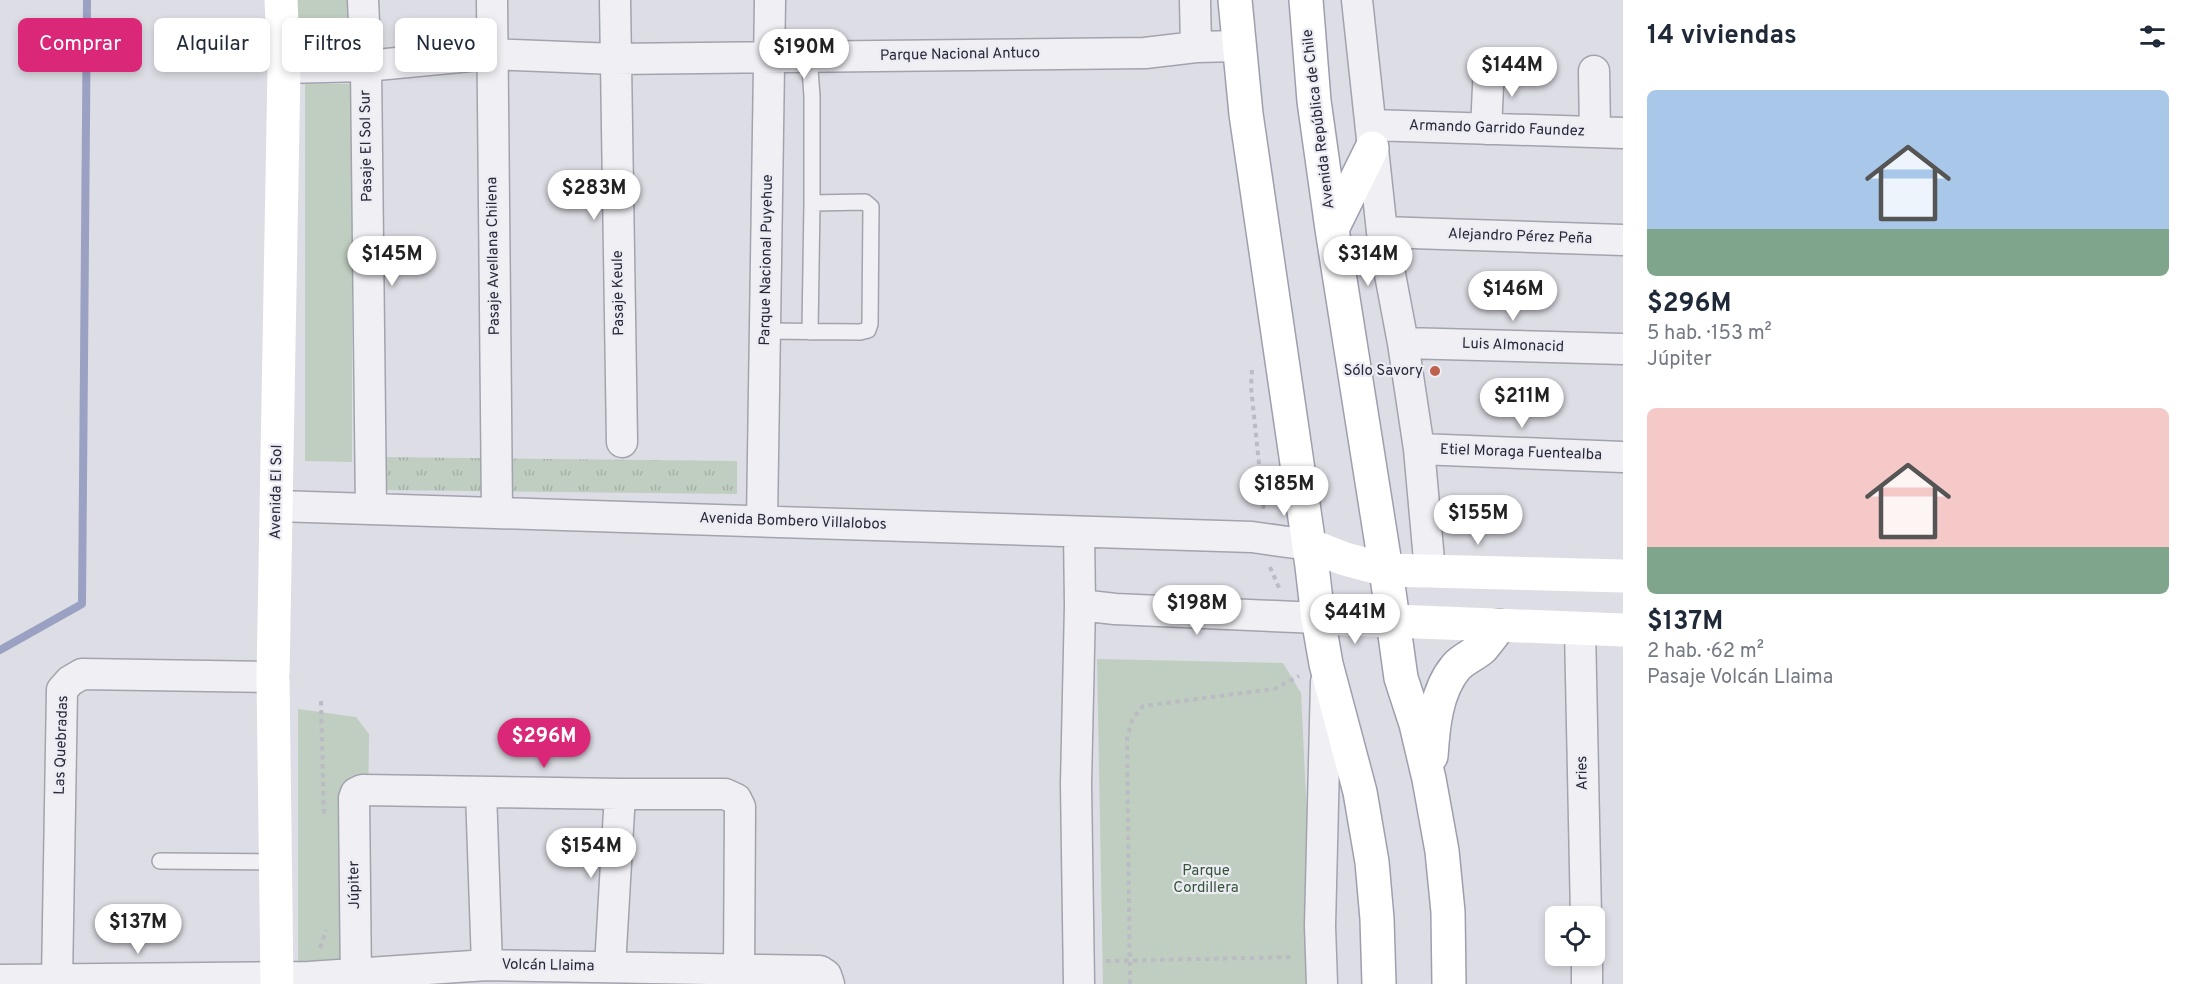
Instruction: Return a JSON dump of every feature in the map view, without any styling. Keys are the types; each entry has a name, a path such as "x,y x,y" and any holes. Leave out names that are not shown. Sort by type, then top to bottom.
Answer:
{"main road":[{"name":"Avenida El Sol","path":"280,0 282,34"},
{"path":"1235,0 1246,114 1318,618 1326,664 1360,792 1372,862 1377,919 1378,984"},
{"name":"Avenida República de Chile","path":"1306,0 1314,101 1401,678 1430,779 1442,851 1448,912 1449,984"},
{"name":"Avenida El Sol","path":"277,981 273,676 284,72"},
{"path":"1332,229 1371,136"},
{"path":"1309,545 1345,559 1386,570 1623,576"},
{"path":"1318,618 1623,630"},
{"path":"1430,779 1433,728 1445,684 1455,668 1481,648 1499,626"}],"street":[{"name":"Pasaje El Sol Sur","path":"363,0 364,18"},
{"name":"Pasaje Avellana Chilena","path":"492,0 492,18"},
{"name":"Pasaje Keule","path":"615,0 622,442"},
{"name":"Parque Nacional Puyehue","path":"762,521 770,0"},
{"path":"1195,0 1196,47"},
{"path":"1357,0 1382,232 1403,343 1419,449 1430,571"},
{"name":"Parque Nacional Antuco","path":"497,54 615,60 1145,53 1196,47 1240,46"},
{"path":"1486,129 1489,66"},
{"path":"1594,71 1609,132"},
{"name":"Pasaje El Sol Sur","path":"366,72 371,509"},
{"name":"Pasaje Avellana Chilena","path":"491,72 497,511"},
{"name":"Armando Garrido Faundez","path":"1371,136 1486,129 1609,132"},
{"name":"Alejandro Pérez Peña","path":"1382,232 1623,240"},
{"name":"Luis Almonacid","path":"1403,343 1623,349"},
{"name":"Etiel Moraga Fuentealba","path":"1419,449 1623,457"},
{"name":"Avenida Bombero Villalobos","path":"277,506 497,511 1252,537 1309,545"},
{"path":"1079,532 1080,605 1076,784 1079,973"},
{"path":"1080,605 1115,609 1318,618"},
{"name":"Aries","path":"1581,628 1586,906"},
{"path":"1321,970 1326,664"},
{"name":"Las Quebradas","path":"57,980 62,690 70,681 82,674 273,676"},
{"name":"Júpiter","path":"356,978 354,798 356,793 362,790 481,792"},
{"path":"487,965 481,792 725,794 736,799 740,807 739,970"},
{"path":"610,967 620,794"},
{"name":"Volcán Llaima","path":"0,980 277,981 309,977 356,978 487,965 739,970 825,977"},
{"path":"1587,966 1587,984"}],"lane":[{"path":"809,56 812,96 810,332"},
{"path":"765,332 860,332 868,330 870,324 871,207 865,202 812,203"},
{"path":"160,861 276,862"}],"path":[{"path":"321,701 324,827"},
{"path":"309,977 311,965 326,930 326,918"},
{"path":"1079,973 1321,970"}],"green space":[{"path":"293,0 348,0 350,18 295,18"},
{"path":"305,84 352,84 352,462 305,461"},
{"path":"384,457 737,461 737,494 383,490"},
{"name":"Parque Cordillera","path":"1097,659 1283,663 1301,693 1315,984 1103,984"},
{"path":"298,709 356,717 369,734 366,984 298,984"}],"waterway":[{"path":"0,650 82,604 87,0"}],"place":[{"name":"Sólo Savory","path":"1435,371"}]}
